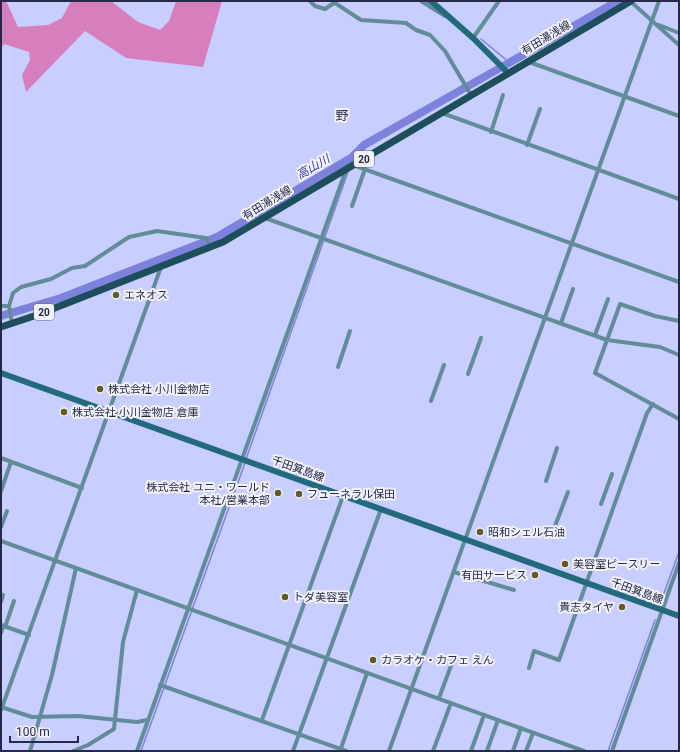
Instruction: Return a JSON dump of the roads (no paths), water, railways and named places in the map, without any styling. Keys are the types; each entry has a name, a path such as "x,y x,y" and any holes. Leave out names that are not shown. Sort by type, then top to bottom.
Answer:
{"main road":[{"path":"430,1 457,23 507,72"},
{"name":"有田湯浅線","path":"1,327 229,239 507,72 528,62 630,1"},
{"name":"千田箕島線","path":"1,373 679,616"}],"street":[{"path":"310,1 315,6 325,9 333,2 361,20 406,23 416,30 430,35 445,51 471,95"},
{"path":"421,1 457,23"},
{"path":"473,38 499,1"},
{"path":"630,1 679,45"},
{"path":"389,751 598,170 654,23 659,1"},
{"path":"654,23 679,33"},
{"path":"528,62 679,116"},
{"path":"490,132 503,95"},
{"path":"527,145 540,109"},
{"path":"441,113 490,132 679,199"},
{"path":"353,165 679,282"},
{"path":"137,751 188,609 245,460 346,169"},
{"path":"352,206 365,169"},
{"path":"264,218 322,237 607,340 660,347 679,355"},
{"path":"12,324 9,308 13,293 21,287 51,278 72,268 84,266 129,237 154,231 163,232 206,238 211,247"},
{"path":"148,719 141,722 78,716 24,716 1,708 29,635 161,266"},
{"path":"561,324 573,289"},
{"path":"595,335 608,299"},
{"path":"679,321 655,316 620,304 595,373 679,419"},
{"path":"1,306 9,308"},
{"path":"338,366 350,331"},
{"path":"468,374 481,338"},
{"path":"431,401 444,365"},
{"path":"528,668 534,651 559,660 647,413 653,404"},
{"path":"546,481 556,448"},
{"path":"1,458 82,488"},
{"path":"1,491 11,462"},
{"path":"601,504 612,474"},
{"path":"555,526 568,492"},
{"path":"262,720 343,496"},
{"path":"293,751 381,509"},
{"path":"1,527 7,511"},
{"path":"1,542 584,751"},
{"path":"612,751 679,563"},
{"path":"30,751 52,674 76,568"},
{"path":"454,572 514,590"},
{"path":"73,751 88,745 114,729 123,642 137,590"},
{"path":"1,602 3,596"},
{"path":"1,633 14,601"},
{"path":"3,626 29,635"},
{"path":"439,698 452,663"},
{"path":"340,750 368,673"},
{"path":"160,685 346,751"},
{"path":"433,751 451,703"},
{"path":"471,751 484,715"},
{"path":"487,751 498,720"},
{"path":"513,751 521,728"},
{"path":"526,751 533,733"}],"waterway":[{"path":"426,1 431,5"},
{"name":"高山川","path":"1,316 61,298 217,237 351,158 364,145 618,1"},
{"path":"481,39 510,63"},
{"path":"246,459 348,172"},
{"path":"141,751 245,463"},
{"path":"660,604 679,552"},
{"path":"608,751 655,620"}],"place":[{"name":"エネオス","path":"116,295"},
{"name":"株式会社 小川金物店","path":"100,389"},
{"name":"株式会社 小川金物店 倉庫","path":"64,412"},
{"name":"株式会社 ユニ・ワールド 本社/営業本部","path":"278,493"},
{"name":"フューネラル保田","path":"299,494"},
{"name":"昭和シェル石油","path":"480,532"},
{"name":"美容室ピースリー","path":"565,564"},
{"name":"有田サービス","path":"535,575"},
{"name":"トダ美容室","path":"285,597"},
{"name":"貴志タイヤ","path":"622,607"},
{"name":"カラオケ・カフェ えん","path":"373,660"}],"district":[{"name":"野","path":"342,115"}]}
